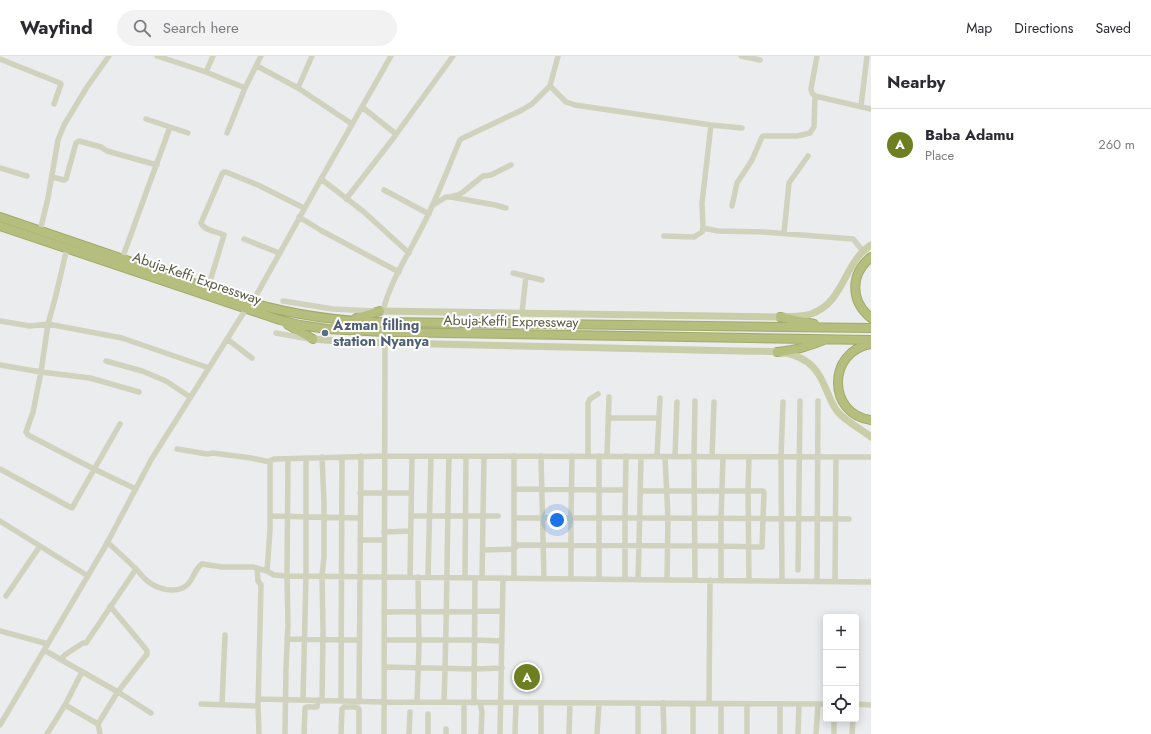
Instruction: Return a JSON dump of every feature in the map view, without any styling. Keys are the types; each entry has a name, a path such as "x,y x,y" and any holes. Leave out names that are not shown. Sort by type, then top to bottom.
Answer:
{"highway":[{"name":"Abuja-Keffi Expressway","path":"0,217 252,303 308,316 380,322 871,328"},
{"name":"Abuja-Keffi Expressway","path":"0,226 280,320 317,328 349,331 871,340"},
{"path":"871,257 859,271 855,285 857,300 864,312 871,318"},
{"path":"345,320 358,318 381,311"},
{"path":"780,317 824,328"},
{"path":"280,320 313,339"},
{"path":"777,352 802,348 827,339"},
{"path":"871,344 859,347 844,360 839,370 838,383 840,397 849,409 860,418 871,420"}],"main road":[{"name":"Abuja-Keffi Expressway","path":"381,311 780,317 801,316 811,314 827,304 834,297 857,257 871,245"},
{"name":"Abuja-Keffi Expressway","path":"313,339 348,342 777,352 797,356 804,359 811,365 819,375 836,409 845,419 871,438"}],"street":[{"path":"40,230 52,177 58,140 64,125 108,56 115,56"},
{"path":"157,56 166,57 245,88"},
{"path":"206,72 213,56"},
{"path":"227,133 245,88 261,56"},
{"path":"298,88 312,56"},
{"path":"252,303 320,179 391,56"},
{"path":"346,199 453,56"},
{"path":"283,301 332,309 381,311 429,214 460,140 532,104 550,86 558,56"},
{"path":"741,56 760,60"},
{"path":"732,206 737,183 752,160 762,137 796,136 810,133 814,127 815,96 811,89 817,56"},
{"path":"861,106 867,56"},
{"path":"0,59 60,83 61,84 54,104"},
{"path":"256,66 298,88 352,124"},
{"path":"550,86 566,102 575,105 711,125 742,128"},
{"path":"815,96 871,109"},
{"path":"362,107 396,134"},
{"path":"146,119 188,133"},
{"path":"664,236 694,237 702,232 702,203 711,125"},
{"path":"122,259 170,127"},
{"path":"52,177 64,180 66,179 76,143 79,141 101,147 107,151 157,165"},
{"path":"784,233 789,183 808,156"},
{"path":"433,205 446,197 458,195 483,176 492,175 511,165"},
{"path":"0,168 27,176"},
{"path":"208,288 224,235 204,228 201,223 224,172 252,183 304,208"},
{"path":"320,179 376,222 409,253"},
{"path":"384,190 429,214"},
{"path":"451,197 506,208"},
{"path":"299,217 399,272"},
{"path":"703,228 718,231 784,233 853,239 863,251"},
{"path":"244,239 279,253"},
{"path":"67,248 48,324 33,412 26,432 28,435 136,489"},
{"path":"513,273 542,280"},
{"path":"522,313 526,276"},
{"path":"0,723 88,576 151,460 246,309"},
{"path":"0,321 30,326 48,324 122,338 209,368"},
{"path":"276,333 313,339"},
{"path":"227,339 252,358"},
{"path":"384,734 385,343"},
{"path":"106,361 142,371 166,381 190,397"},
{"path":"0,365 90,378 139,392"},
{"path":"588,456 588,403 590,399 598,394"},
{"path":"607,456 609,398"},
{"path":"657,456 660,398"},
{"path":"695,401 695,580"},
{"path":"798,570 800,519 800,401"},
{"path":"675,456 677,402"},
{"path":"712,456 714,402"},
{"path":"782,581 781,457 783,402"},
{"path":"817,581 818,402"},
{"path":"608,418 659,418"},
{"path":"0,469 72,508 120,424"},
{"path":"177,449 207,454 214,453 251,458 270,462 271,460 361,456 871,457"},
{"path":"359,702 361,456"},
{"path":"410,577 412,456"},
{"path":"428,578 430,456"},
{"path":"444,702 449,456"},
{"path":"465,578 466,456"},
{"path":"482,578 484,456"},
{"path":"514,456 514,578"},
{"path":"542,456 544,579"},
{"path":"571,579 572,456"},
{"path":"599,456 599,579"},
{"path":"625,579 624,518 626,456"},
{"path":"638,580 641,456"},
{"path":"304,734 305,708 317,707 320,701 323,639 322,576 324,557 322,457"},
{"path":"341,701 342,457"},
{"path":"665,457 668,518 667,580"},
{"path":"721,580 723,457"},
{"path":"749,457 749,580"},
{"path":"835,581 836,457"},
{"path":"303,700 306,576 306,458"},
{"path":"285,734 288,459"},
{"path":"267,571 270,516 270,462"},
{"path":"514,489 625,490"},
{"path":"483,550 514,549 518,546 543,545 762,547 764,492 761,490 640,491"},
{"path":"360,493 411,493"},
{"path":"270,516 360,518"},
{"path":"411,516 498,516"},
{"path":"514,518 848,519"},
{"path":"0,521 88,576"},
{"path":"384,532 411,531"},
{"path":"360,540 384,540"},
{"path":"107,542 152,585 178,590 188,584 198,567 202,564 222,567 253,566 274,575 286,576 871,582"},
{"path":"6,596 40,546"},
{"path":"257,568 258,581 261,585 258,699 259,734"},
{"path":"61,659 83,643 86,643 136,569"},
{"path":"417,702 419,640 418,577"},
{"path":"475,578 474,669 477,702 482,712 482,734"},
{"path":"500,734 503,578"},
{"path":"709,704 710,580"},
{"path":"100,734 98,724 118,692 147,654 147,650 110,606"},
{"path":"384,612 502,611"},
{"path":"0,631 48,644"},
{"path":"222,704 225,635"},
{"path":"287,639 359,640"},
{"path":"384,640 502,641"},
{"path":"44,650 151,712"},
{"path":"384,667 474,669 502,668"},
{"path":"48,734 82,672"},
{"path":"258,699 359,702 823,704"},
{"path":"464,702 464,734"},
{"path":"515,734 516,703"},
{"path":"540,734 541,703"},
{"path":"569,734 570,703"},
{"path":"597,734 599,703"},
{"path":"638,703 638,734"},
{"path":"664,703 664,734"},
{"path":"200,704 258,706"},
{"path":"693,704 693,734"},
{"path":"721,704 721,734"},
{"path":"747,734 748,704"},
{"path":"780,704 780,734"},
{"path":"798,734 799,704"},
{"path":"816,734 818,704"},
{"path":"859,704 871,704"},
{"path":"65,705 98,724"},
{"path":"341,734 342,709 344,707 356,707 359,709 359,734"},
{"path":"409,734 410,712"},
{"path":"428,714 428,734"},
{"path":"834,722 834,734"},
{"path":"852,734 853,722"}],"place":[{"name":"Azman filling station Nyanya","path":"325,333"},
{"name":"Baba Adamu","path":"527,677"}]}
